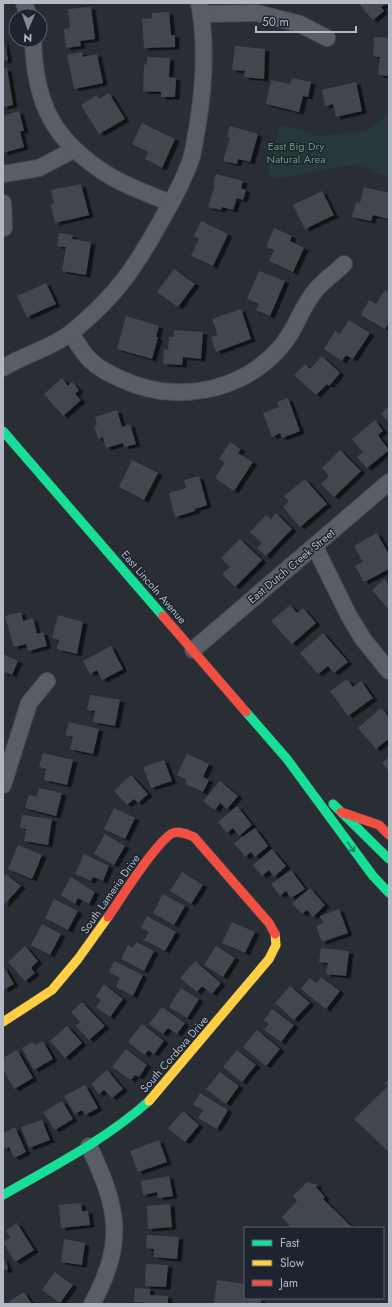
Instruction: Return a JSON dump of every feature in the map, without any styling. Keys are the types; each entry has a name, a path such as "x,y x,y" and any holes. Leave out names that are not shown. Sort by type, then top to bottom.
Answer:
{"main road":[{"name":"East Lincoln Avenue","path":"3,431 287,759 373,876 389,893"},
{"name":"East Lincoln Avenue","path":"287,759 389,859"},
{"path":"341,812 379,825 389,835"},
{"name":"South Lameria Drive","path":"3,1022 52,990 78,959 166,836 181,832 194,837 235,883"},
{"name":"South Cordova Drive","path":"3,1195 89,1146 126,1122 154,1097 270,959 276,948 277,937 269,924 235,883"}],"street":[{"path":"3,368 19,358 52,344 71,333 106,302 140,260 171,204 192,156 201,105 204,71 200,9 257,13 300,24 327,38"},
{"path":"34,48 37,85 45,108 56,131 73,150 110,177 171,204"},
{"path":"3,174 39,168 73,150"},
{"path":"3,203 4,228"},
{"path":"71,333 81,350 91,360 105,371 138,387 176,393 197,392 217,388 233,383 278,351 290,335 301,312 315,291 344,264"},
{"name":"East Dutch Creek Street","path":"193,650 389,482"},
{"path":"315,547 362,639 389,671"},
{"path":"3,785 29,703 47,681"},
{"path":"89,1146 105,1179 115,1218 114,1240 110,1265 92,1304"}],"green space":[{"name":"East Big Dry Natural Area","path":"389,113 389,178 356,164 275,179 268,172 280,124 317,136 367,131"}],"building":[{"path":"362,3 387,3 381,7 384,11 373,20 360,5"},
{"path":"91,7 95,39 80,41 81,46 66,48 64,29 70,28 68,9"},
{"path":"169,12 171,35 175,35 175,47 144,48 142,19 152,18 152,13"},
{"path":"3,37 8,60 3,61"},
{"path":"374,37 388,38 389,76 378,75 380,57 373,56"},
{"path":"235,46 265,49 264,79 244,77 245,71 232,70"},
{"path":"82,52 83,57 97,54 103,83 74,89 67,55"},
{"path":"147,57 170,58 169,77 176,78 175,97 161,97 161,92 143,91 144,64 147,65"},
{"path":"7,68 13,105 3,107 3,69"},
{"path":"292,78 311,82 308,97 303,96 299,112 266,104 271,80 290,84"},
{"path":"356,82 362,111 336,117 333,104 325,106 322,90"},
{"path":"109,93 125,119 99,134 81,105 97,95 99,99"},
{"path":"19,111 24,130 20,132 24,147 3,153 3,116"},
{"path":"142,123 175,139 162,168 145,159 148,152 132,144"},
{"path":"230,126 258,134 250,162 238,159 237,164 223,161 230,138 227,137"},
{"path":"216,174 243,181 241,188 246,190 243,200 237,198 233,210 222,207 221,210 208,207 215,185 213,185"},
{"path":"81,184 89,215 55,223 51,205 54,204 51,190"},
{"path":"364,187 389,193 389,219 373,215 371,221 352,217 356,202 360,203"},
{"path":"322,191 334,215 305,229 293,205"},
{"path":"201,221 228,234 213,266 191,256 199,239 194,236"},
{"path":"274,228 292,236 290,241 304,248 293,272 269,261 274,250 266,247"},
{"path":"59,233 73,235 72,239 91,242 86,275 62,271 66,247 57,246"},
{"path":"174,269 195,284 178,307 157,292"},
{"path":"259,271 285,281 270,316 256,310 259,304 247,299"},
{"path":"46,283 56,304 27,317 17,296"},
{"path":"385,290 389,292 389,323 385,329 361,315 369,300 376,304"},
{"path":"241,309 251,339 216,352 211,337 218,335 212,319"},
{"path":"126,316 159,326 156,337 158,337 152,359 117,349"},
{"path":"349,320 370,333 353,359 346,355 342,361 324,349 335,331 340,334"},
{"path":"174,330 203,332 201,359 183,357 182,365 163,364 164,349 168,350 169,337 174,337"},
{"path":"322,356 340,373 329,386 327,384 316,395 294,375 305,364 310,369"},
{"path":"62,378 68,386 72,382 79,390 75,394 81,400 63,416 44,394"},
{"path":"288,398 300,431 282,438 280,433 272,437 263,413 279,407 277,402"},
{"path":"389,406 389,422 381,414"},
{"path":"117,410 122,427 130,424 136,444 124,447 123,443 106,448 103,437 98,439 94,426 97,425 95,417"},
{"path":"375,420 383,431 378,435 389,450 367,468 357,457 363,452 352,439"},
{"path":"230,442 241,449 238,453 253,462 234,491 215,478 225,462 219,459"},
{"path":"340,450 361,471 334,497 321,484 329,476 322,468"},
{"path":"132,460 158,473 144,500 119,487"},
{"path":"199,476 207,505 195,509 195,511 175,517 169,493 186,488 184,480"},
{"path":"305,479 327,504 300,527 283,507 289,501 284,496"},
{"path":"276,513 292,529 266,556 257,548 262,543 250,532 266,515 271,519"},
{"path":"377,533 389,555 389,569 364,582 355,566 363,562 354,546"},
{"path":"240,539 262,560 235,587 222,574 230,567 221,558"},
{"path":"384,579 389,585 389,610 372,590"},
{"path":"290,605 297,613 303,608 316,623 292,644 271,621"},
{"path":"21,612 23,621 33,618 37,634 43,632 47,646 28,651 26,644 14,647 5,616"},
{"path":"58,615 83,622 77,654 57,649 59,640 52,638"},
{"path":"323,633 348,662 334,673 328,666 318,674 300,653"},
{"path":"111,646 123,669 102,680 97,670 90,674 83,661"},
{"path":"3,654 18,661 12,675 5,672 3,677"},
{"path":"347,679 353,687 361,681 373,698 348,716 330,691"},
{"path":"90,695 120,700 115,726 93,722 95,711 87,710"},
{"path":"381,708 389,717 389,742 387,740 376,749 358,728"},
{"path":"69,722 99,729 93,754 70,749 73,737 65,735"},
{"path":"43,753 73,760 67,785 44,780 46,769 39,767"},
{"path":"187,754 209,764 203,777 209,780 203,792 185,784 187,780 177,775"},
{"path":"389,757 389,771 382,763"},
{"path":"164,760 172,781 151,788 143,767"},
{"path":"131,775 148,794 138,803 134,799 127,805 114,791"},
{"path":"220,781 238,796 227,809 220,803 215,810 203,801"},
{"path":"39,788 62,793 56,816 25,808 29,795 37,797"},
{"path":"237,806 252,825 239,836 233,828 227,833 218,822"},
{"path":"114,808 135,818 125,839 104,829"},
{"path":"22,815 52,819 48,845 24,841 26,829 20,828"},
{"path":"255,828 268,846 255,857 251,852 245,857 234,843"},
{"path":"105,834 125,846 114,865 94,854"},
{"path":"18,845 42,855 32,879 8,869"},
{"path":"272,849 286,866 274,877 269,870 262,876 253,865"},
{"path":"84,854 109,866 103,881 93,877 91,881 75,874"},
{"path":"291,870 305,889 291,898 286,891 280,896 271,884"},
{"path":"182,872 203,885 191,904 170,891"},
{"path":"6,874 21,886 4,905 3,877"},
{"path":"71,877 95,892 89,904 78,898 75,904 61,895"},
{"path":"310,888 325,905 313,917 307,910 302,914 292,903"},
{"path":"163,894 185,906 174,925 153,913"},
{"path":"54,899 78,911 68,930 45,918"},
{"path":"339,909 348,933 322,942 316,926 323,923 320,916"},
{"path":"147,916 176,932 165,951 144,940 149,932 141,928"},
{"path":"232,922 255,932 245,953 222,943"},
{"path":"42,924 61,934 50,955 31,945"},
{"path":"136,942 154,951 144,971 121,959 128,945 133,948"},
{"path":"25,946 38,961 31,968 35,973 25,981 8,962"},
{"path":"216,946 235,958 223,977 204,965"},
{"path":"321,948 349,951 346,976 326,974 328,963 319,962"},
{"path":"114,961 143,975 133,996 116,987 120,978 109,972"},
{"path":"195,961 221,983 212,994 202,986 197,992 180,978"},
{"path":"3,965 14,984 3,990"},
{"path":"321,977 340,991 326,1009 301,989 309,978 317,983"},
{"path":"104,984 123,999 110,1017 96,1007 101,1000 96,996"},
{"path":"290,986 310,1003 294,1020 275,1003"},
{"path":"181,988 199,999 187,1018 169,1007"},
{"path":"82,1002 105,1026 89,1040 76,1026 80,1022 71,1012"},
{"path":"162,1007 185,1023 177,1034 168,1028 163,1034 149,1024"},
{"path":"272,1009 294,1025 281,1042 264,1030 269,1024 264,1020"},
{"path":"142,1024 164,1041 154,1054 148,1050 145,1055 128,1042"},
{"path":"67,1026 82,1043 65,1058 50,1041"},
{"path":"257,1030 280,1049 266,1066 243,1047"},
{"path":"43,1041 53,1059 34,1070 22,1048 33,1042 35,1045"},
{"path":"126,1049 147,1065 139,1077 135,1075 131,1080 112,1067"},
{"path":"17,1050 33,1078 14,1089 3,1069 3,1058"},
{"path":"237,1050 256,1065 242,1082 223,1067"},
{"path":"107,1070 123,1089 112,1098 104,1090 99,1094 91,1084"},
{"path":"220,1072 239,1086 226,1104 206,1089"},
{"path":"389,1079 389,1152 354,1119 388,1086 385,1083"},
{"path":"85,1085 98,1108 85,1115 82,1110 75,1114 64,1096"},
{"path":"200,1093 228,1110 217,1129 198,1118 203,1110 193,1105"},
{"path":"62,1101 73,1119 55,1130 43,1112"},
{"path":"183,1111 199,1125 185,1142 168,1128"},
{"path":"42,1120 50,1140 29,1148 21,1127"},
{"path":"15,1127 26,1152 14,1158 9,1147 3,1149 3,1133"},
{"path":"159,1140 167,1162 138,1172 130,1151"},
{"path":"169,1176 173,1196 158,1198 157,1192 143,1195 141,1181"},
{"path":"307,1182 318,1185 316,1187 325,1197 323,1199 352,1227 291,1227 282,1217 297,1201 293,1196"},
{"path":"81,1203 82,1211 88,1211 90,1225 61,1228 59,1205"},
{"path":"170,1204 172,1227 148,1229 147,1206"},
{"path":"17,1223 34,1250 15,1262 3,1242 10,1238 6,1230"},
{"path":"147,1235 179,1237 177,1259 154,1257 154,1249 146,1248"},
{"path":"64,1239 85,1243 82,1265 61,1262"},
{"path":"3,1256 8,1269 3,1271"},
{"path":"146,1264 168,1265 166,1287 145,1286"},
{"path":"55,1272 73,1285 60,1303 42,1290"},
{"path":"217,1280 244,1284 244,1299 261,1299 261,1304 214,1304"},
{"path":"135,1288 150,1289 150,1295 168,1296 168,1304 134,1302"},
{"path":"24,1292 32,1304 11,1304 9,1301"}],"traffic: fast":[{"path":"3,431 163,616"},
{"path":"246,712 287,759 373,876 389,893"},
{"path":"333,804 389,859"},
{"path":"3,1195 97,1140 115,1128 149,1101"}],"traffic: slow":[{"path":"3,1022 52,990 78,959 108,917"},
{"path":"149,1101 269,959 276,945 275,934"}],"traffic: jam":[{"path":"163,616 246,712"},
{"path":"341,812 379,825 389,835"},
{"path":"108,917 149,858 166,838 176,832 194,837 269,923 275,934"}]}
